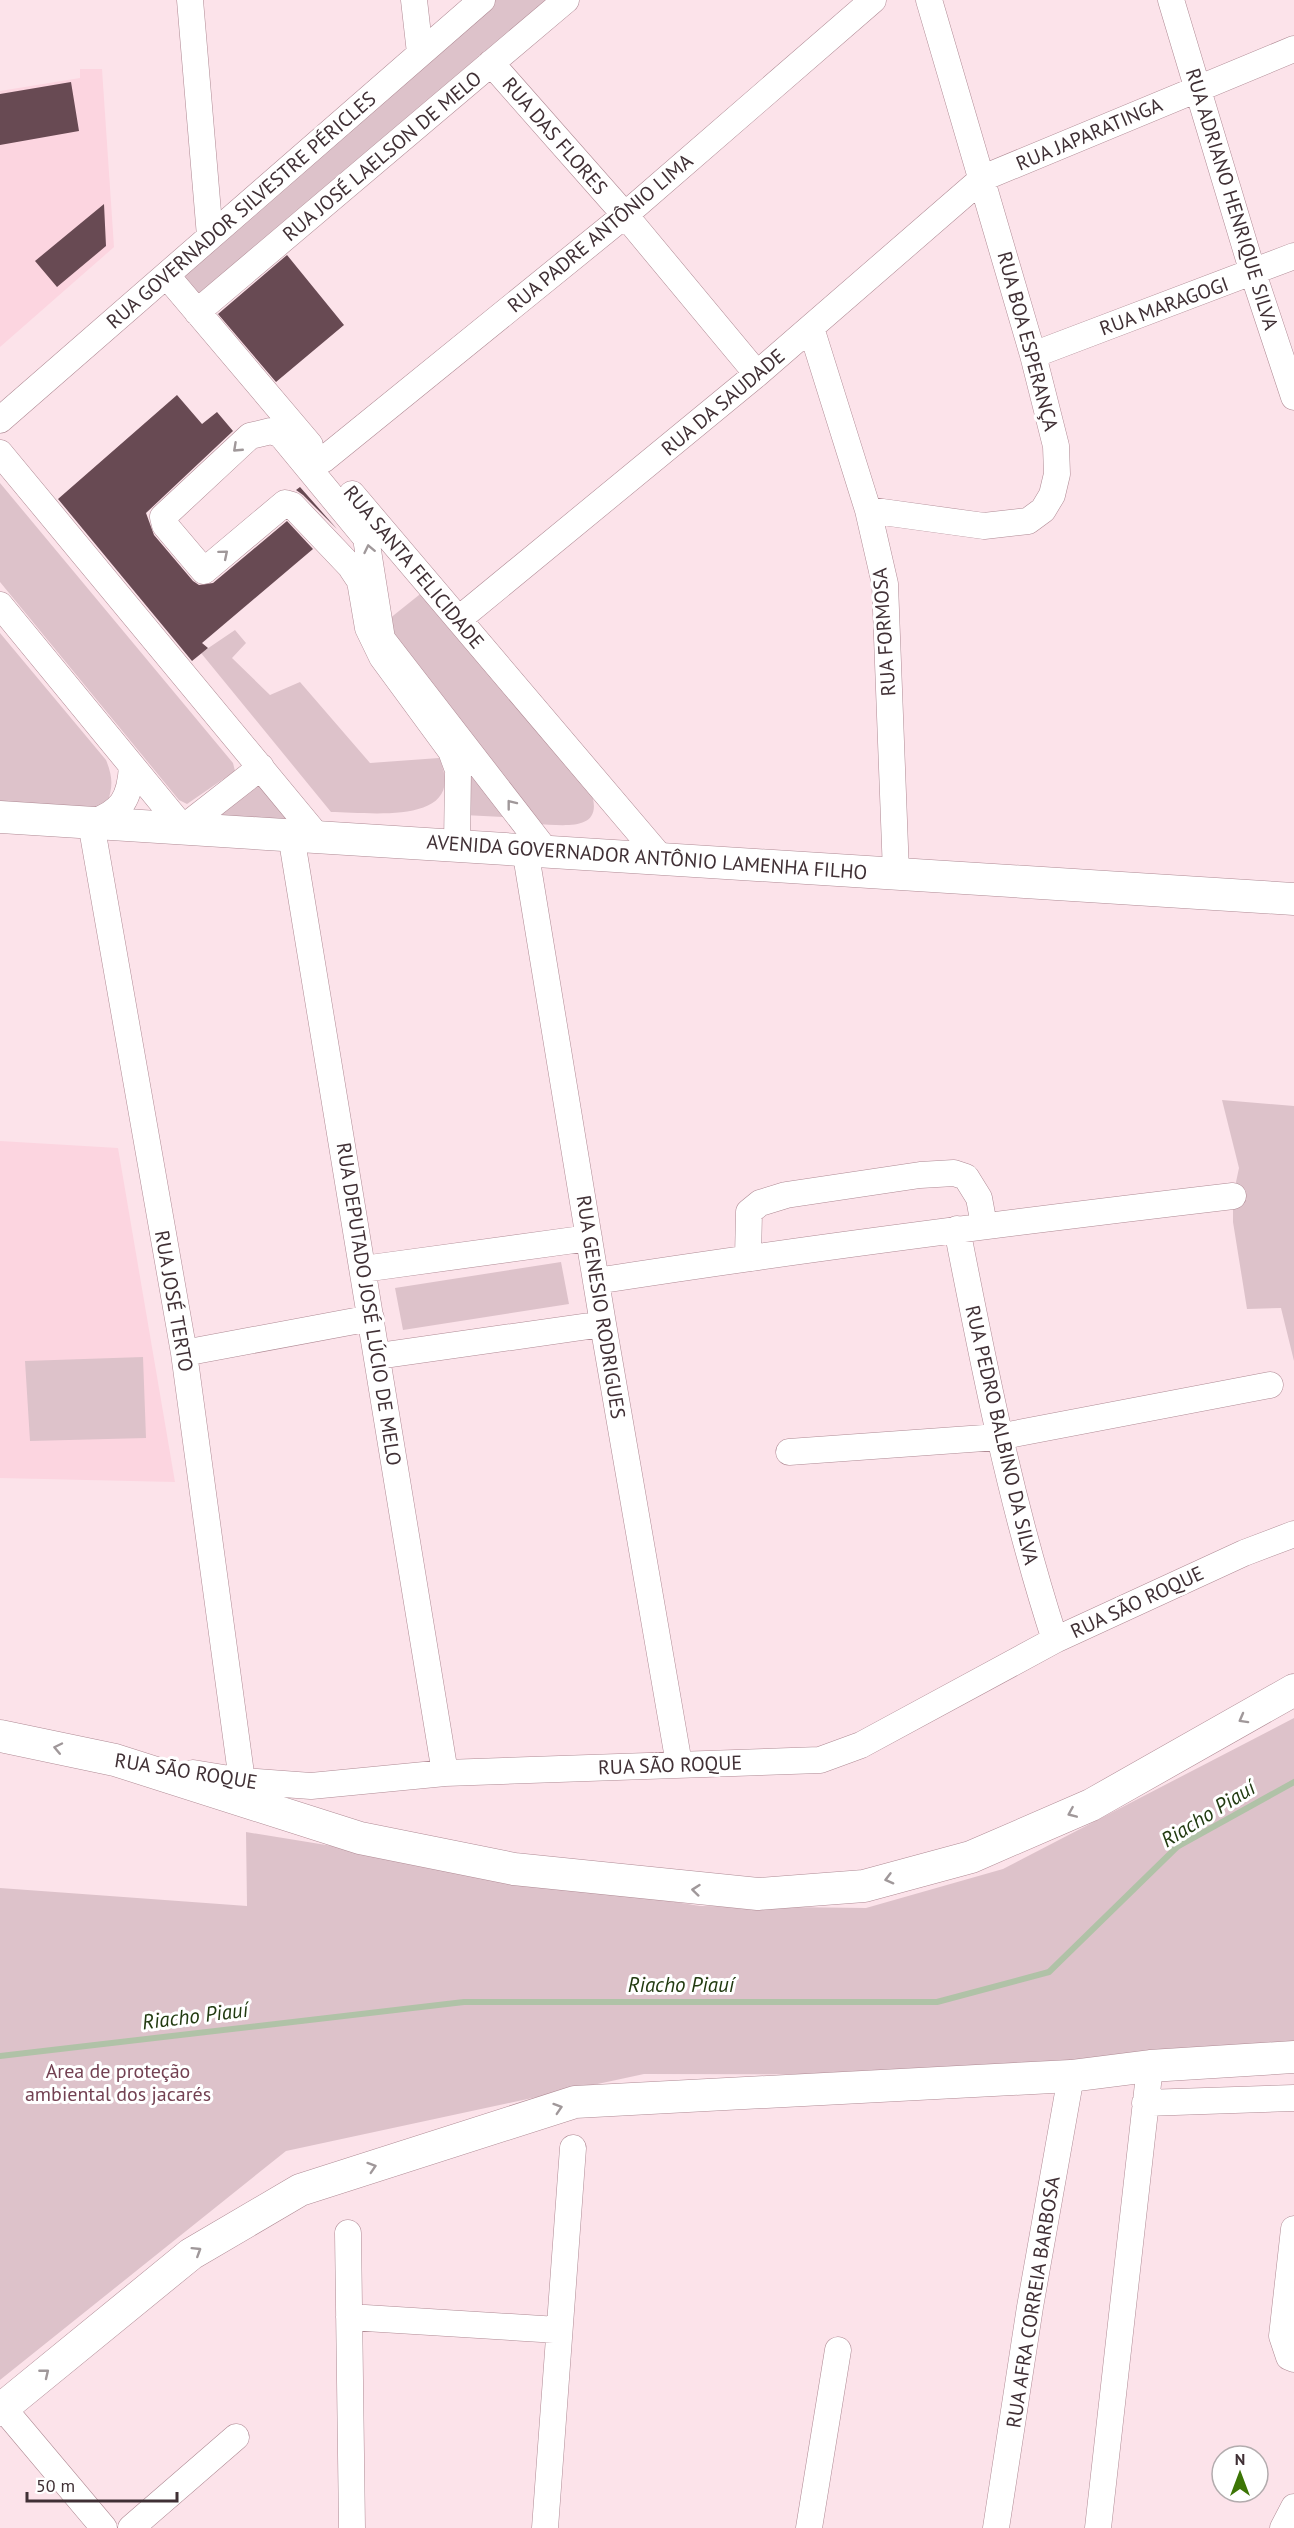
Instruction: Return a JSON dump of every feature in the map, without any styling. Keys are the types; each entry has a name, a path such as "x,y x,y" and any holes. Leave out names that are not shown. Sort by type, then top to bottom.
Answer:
{"main road":[{"name":"AVENIDA GOVERNADOR ANTÔNIO LAMENHA FILHO","path":"0,817 1294,899"},
{"path":"115,1760 360,1838 514,1869 758,1894 864,1886 971,1857 1091,1805 1294,1690"},
{"name":"RUA SÃO ROQUE","path":"0,1736 115,1760"},
{"path":"1,2409 190,2254 300,2190 575,2102 1071,2076 1150,2067 1294,2057"}],"street":[{"path":"190,0 210,236"},
{"path":"414,0 420,53"},
{"name":"RUA GOVERNADOR SILVESTRE PÉRICLES","path":"0,420 482,0"},
{"name":"RUA JOSÉ LAELSON DE MELO","path":"197,312 566,0"},
{"name":"RUA PADRE ANTÔNIO LIMA","path":"323,460 625,215 873,0"},
{"name":"RUA BOA ESPERANÇA","path":"868,510 984,526 1028,520 1043,510 1052,495 1057,474 1056,446 1033,355 983,178 928,0"},
{"name":"RUA ADRIANO HENRIQUE SILVA","path":"1171,0 1253,273 1294,397"},
{"name":"RUA JAPARATINGA","path":"983,178 1294,49"},
{"name":"RUA DAS FLORES","path":"491,63 625,215 757,374"},
{"name":"RUA DA SAUDADE","path":"459,619 757,374 983,178"},
{"name":"RUA MARAGOGI","path":"1033,355 1294,256"},
{"name":"RUA SANTA FELICIDADE","path":"167,276 661,858"},
{"name":"RUA FORMOSA","path":"811,328 868,510 885,584 896,873"},
{"path":"457,845 458,770 455,760 451,751 382,657 368,628 360,581 350,566 292,505 285,503 204,571 165,525 163,517 250,436 271,431 281,435 366,538 382,639 535,850"},
{"path":"0,453 261,767 305,836"},
{"path":"0,605 183,828 261,767"},
{"path":"91,823 104,818 120,807 127,795 132,766"},
{"name":"RUA JOSÉ TERTO","path":"91,823 184,1353 242,1781"},
{"name":"RUA DEPUTADO JOSÉ LÚCIO DE MELO","path":"305,836 363,1269 445,1773"},
{"name":"RUA GENESIO RODRIGUES","path":"535,850 589,1238 679,1764"},
{"path":"748,1257 749,1212 760,1203 786,1195 921,1174 954,1173 966,1177 979,1198 984,1225"},
{"path":"596,1281 957,1228 1233,1196"},
{"name":"RUA PEDRO BALBINO DA SILVA","path":"957,1228 998,1437 1033,1573 1055,1640"},
{"path":"363,1269 589,1238"},
{"path":"184,1353 371,1318"},
{"path":"378,1356 603,1324"},
{"path":"789,1452 998,1437 1270,1385"},
{"name":"RUA SÃO ROQUE","path":"115,1760 242,1781 311,1786 445,1773 820,1760 861,1745 1055,1640 1244,1553 1294,1534"},
{"path":"1098,2528 1150,2067"},
{"name":"RUA AFRA CORREIA BARBOSA","path":"996,2528 1030,2307 1071,2076"},
{"path":"1145,2103 1294,2098"},
{"path":"545,2528 573,2148"},
{"path":"1294,2229 1281,2336 1289,2356 1294,2359"},
{"path":"348,2233 352,2528"},
{"path":"349,2317 558,2330"},
{"path":"809,2528 838,2350"},
{"path":"1,2409 104,2528"},
{"path":"131,2528 236,2437"},
{"path":"1283,2528 1294,2507"}],"shaded area":[{"path":"80,69 102,69 114,247 0,347 0,91 80,78"},
{"path":"0,1141 118,1148 175,1482 0,1478"}],"green space":[{"path":"482,0 566,0 197,312 167,276"},
{"path":"0,483 233,763 235,771 187,804 179,800 0,582"},
{"path":"424,591 590,789 594,803 593,813 588,820 570,825 535,824 388,636 389,619"},
{"path":"235,630 246,643 232,658 270,695 300,682 370,763 439,758 445,780 440,796 428,805 410,811 331,812 201,653"},
{"path":"0,633 106,760 111,782 107,804 93,808 0,801"},
{"path":"261,767 318,837 183,828"},
{"path":"468,769 505,813 503,817 464,815"},
{"path":"1222,1100 1294,1106 1294,1361 1281,1308 1247,1309 1233,1222 1233,1196 1239,1168"},
{"path":"561,1262 569,1304 403,1330 395,1288"},
{"path":"143,1357 146,1438 30,1441 25,1361"},
{"name":"Area de proteção ambiental dos jacarés","path":"1294,1718 1294,2069 1047,2075 644,2074 286,2151 0,2380 0,1888 247,1906 246,1832 700,1906 866,1908 1003,1869"}],"building":[{"path":"71,82 79,131 0,145 0,94"},
{"path":"104,204 106,246 57,287 35,261"},
{"path":"287,255 344,325 276,382 218,314"},
{"path":"177,395 202,424 217,412 233,431 146,513 154,535 193,581 199,585 213,583 287,521 313,549 202,643 208,648 192,661 58,499"},
{"path":"300,487 337,529 296,490"}],"waterway":[{"name":"Riacho Piauí","path":"0,2056 464,2002 937,2002 1049,1972 1177,1847 1294,1782"}]}
